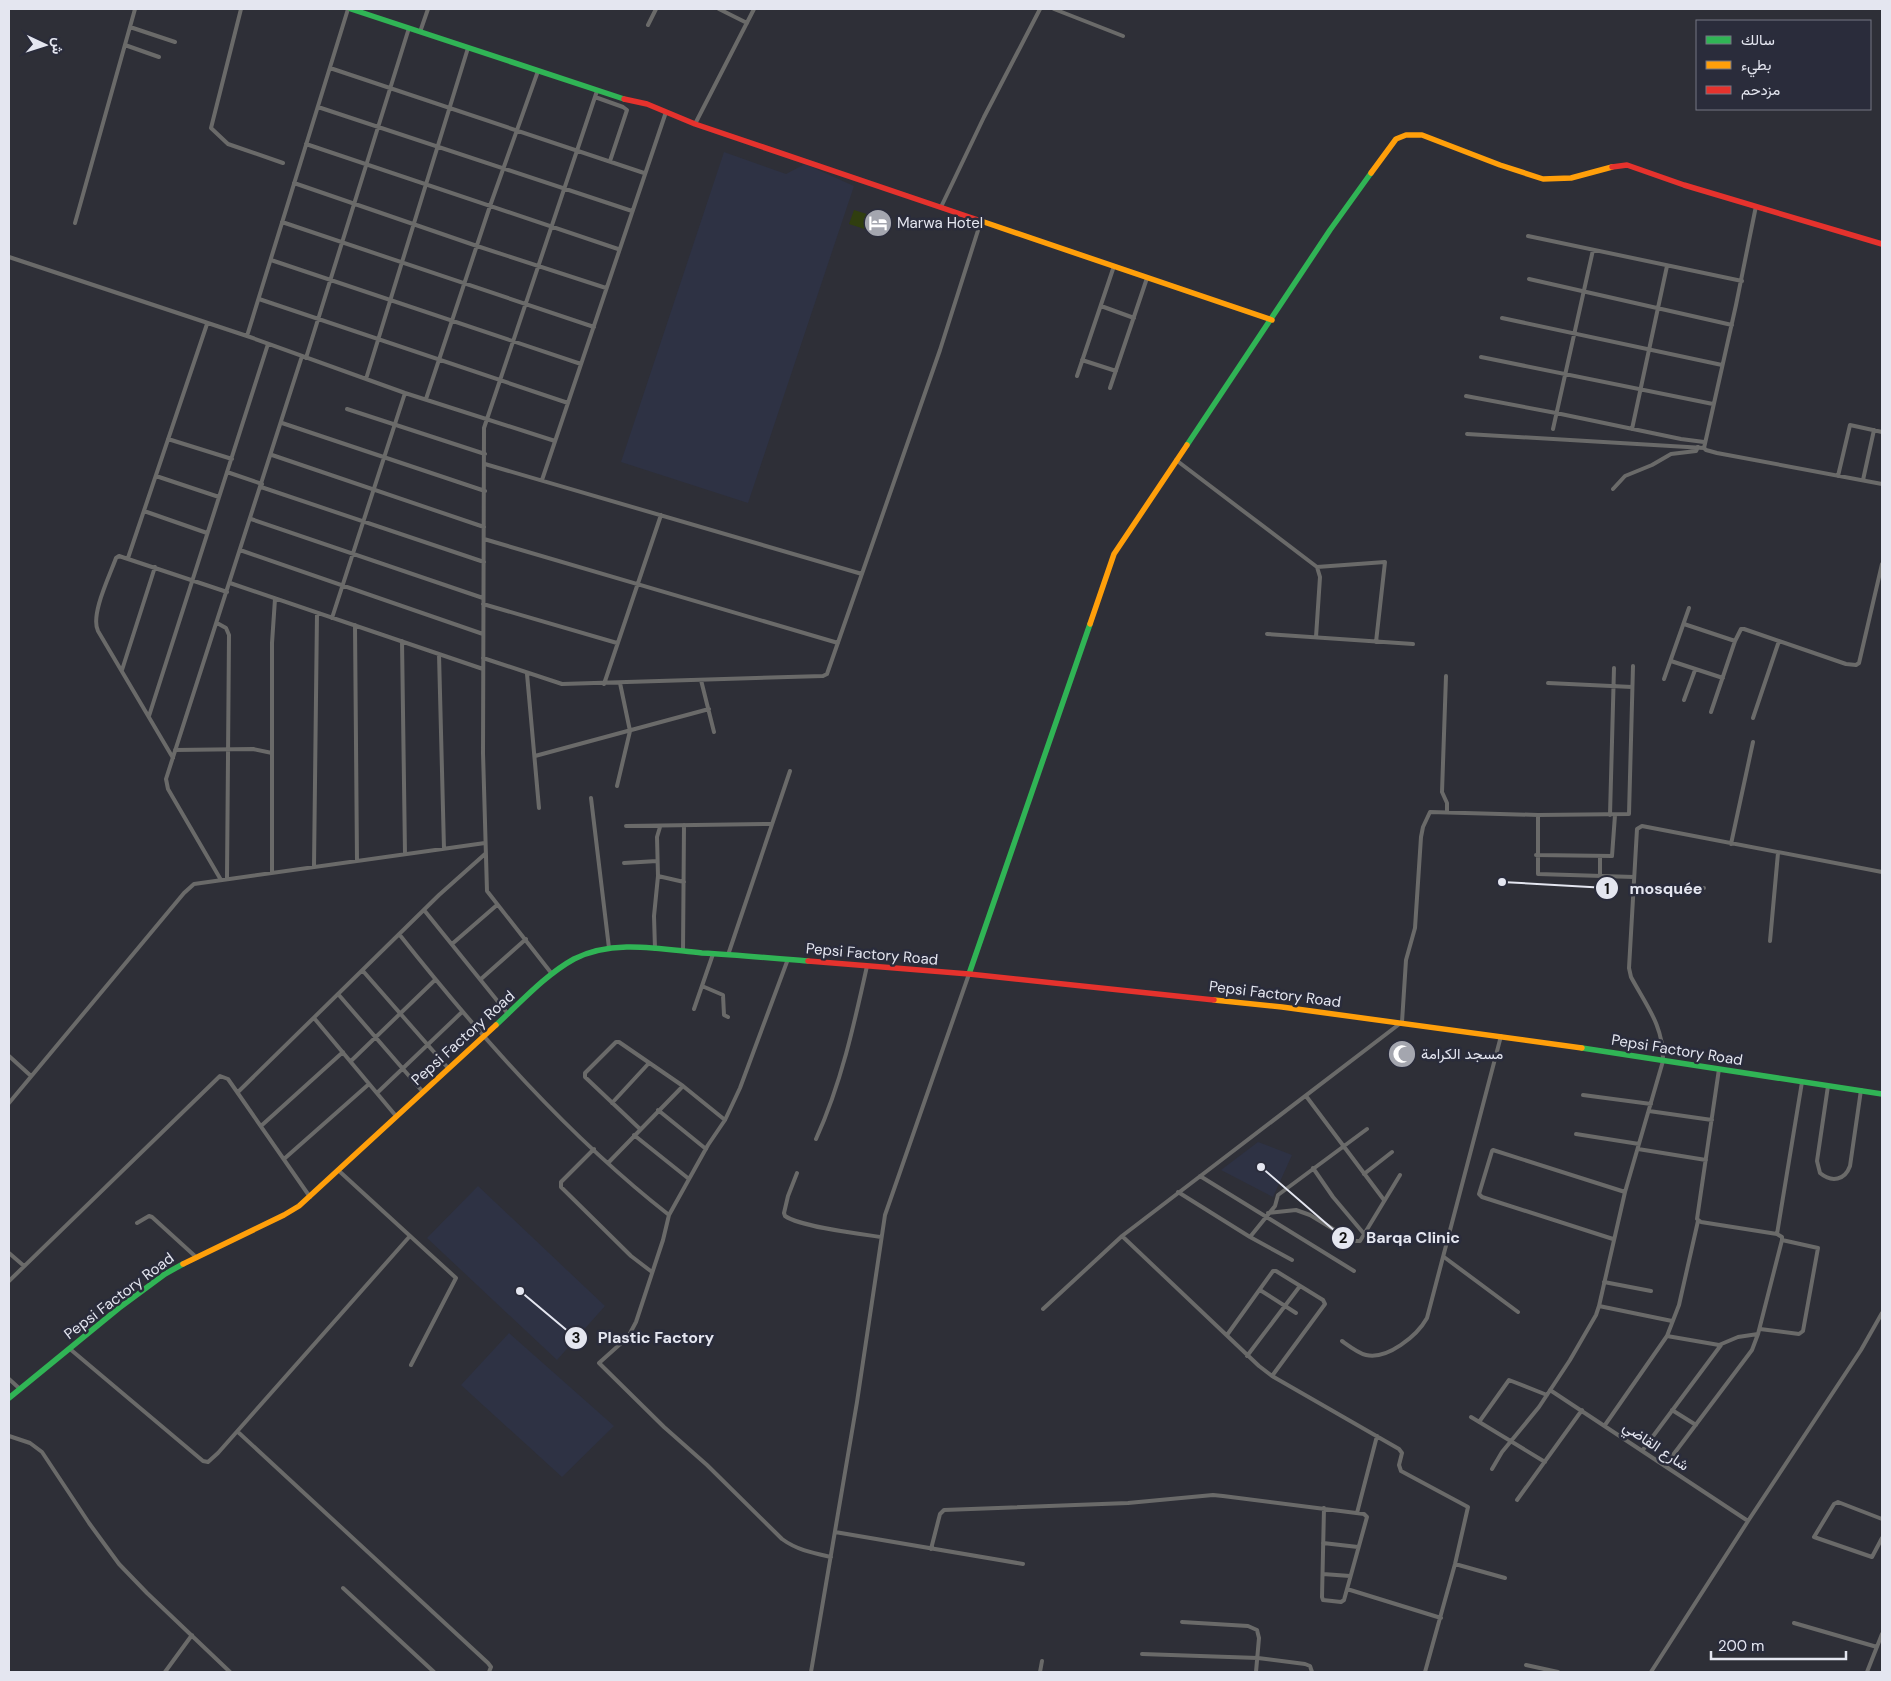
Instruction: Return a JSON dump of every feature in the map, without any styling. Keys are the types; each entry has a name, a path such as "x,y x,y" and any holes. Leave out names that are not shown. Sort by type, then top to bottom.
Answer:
{"street":[{"path":"75,223 130,27 134,10 127,9"},
{"path":"241,9 211,128 228,144 283,164"},
{"path":"247,336 349,9 538,71 624,107 627,110 610,161"},
{"path":"420,32 428,9"},
{"path":"648,25 656,9"},
{"path":"719,9 747,23"},
{"path":"695,124 754,9"},
{"path":"941,207 984,117 1040,9"},
{"path":"1054,9 1124,36"},
{"path":"130,27 175,42"},
{"path":"221,880 168,789 166,779 240,550 318,319 409,28"},
{"path":"124,45 159,57"},
{"path":"366,379 468,48"},
{"path":"330,68 644,172"},
{"path":"426,399 466,284 490,206 538,71"},
{"path":"596,94 647,104 695,124 1272,320"},
{"path":"552,974 487,891 483,669 484,428 596,94"},
{"path":"318,107 438,146 503,170 632,211"},
{"path":"542,480 594,327 618,249 666,112"},
{"path":"811,1672 857,1402 881,1237 887,1209 1111,562 1118,547 1272,320 1330,230 1392,143 1406,135 1422,135 1500,165 1543,179 1572,178 1623,165 1882,244"},
{"path":"306,144 618,249"},
{"path":"294,183 606,288"},
{"path":"1704,448 1742,281 1756,206"},
{"path":"483,658 562,684 620,684 825,675 829,670 940,350 981,221"},
{"path":"282,222 594,327"},
{"path":"1528,236 1742,281"},
{"path":"1553,429 1582,292 1593,250"},
{"path":"9,257 247,336 405,393 555,442"},
{"path":"271,260 581,364"},
{"path":"1077,376 1114,266"},
{"path":"1632,429 1667,266"},
{"path":"1110,388 1147,278"},
{"path":"1529,279 1732,324"},
{"path":"258,299 568,403"},
{"path":"1100,306 1134,318"},
{"path":"1502,318 1722,365"},
{"path":"128,558 207,324"},
{"path":"149,716 268,344"},
{"path":"1482,357 1714,404"},
{"path":"1082,360 1116,371"},
{"path":"332,618 405,393"},
{"path":"1466,396 1704,442"},
{"path":"347,409 485,454"},
{"path":"282,423 484,491"},
{"path":"1838,476 1849,426 1852,425 1882,432"},
{"path":"1863,480 1874,430"},
{"path":"1467,434 1704,448 1717,453 1882,484"},
{"path":"168,439 232,459"},
{"path":"1674,446 1674,453"},
{"path":"1613,489 1620,480 1630,474 1674,453 1692,452 1698,448"},
{"path":"272,455 484,527"},
{"path":"1176,460 1317,567 1320,577 1316,637"},
{"path":"485,464 862,574"},
{"path":"227,472 262,486 484,562"},
{"path":"156,476 219,497"},
{"path":"144,511 208,533"},
{"path":"604,684 661,515"},
{"path":"251,519 483,598"},
{"path":"484,539 838,643"},
{"path":"240,550 483,634"},
{"path":"173,758 95,625 96,614 116,558 119,556 227,592"},
{"path":"1317,567 1385,562 1376,642"},
{"path":"1712,712 1735,641 1739,632 1744,629 1856,666 1859,663 1882,565"},
{"path":"122,670 155,567"},
{"path":"230,582 274,599 483,669"},
{"path":"272,873 272,643 274,599"},
{"path":"484,604 617,643"},
{"path":"1664,679 1688,608"},
{"path":"314,867 316,612"},
{"path":"217,623 226,628 229,635 227,879"},
{"path":"1684,624 1735,641"},
{"path":"355,625 356,861"},
{"path":"1267,634 1413,644"},
{"path":"402,641 405,854"},
{"path":"1753,718 1779,641"},
{"path":"439,654 444,849"},
{"path":"1671,661 1723,678"},
{"path":"1043,1309 1122,1236 1402,1022 1406,960 1414,928 1420,837 1428,814 1433,811 1538,815 1628,815 1630,812 1633,666"},
{"path":"1536,855 1610,857 1613,853 1614,668"},
{"path":"1684,700 1694,670"},
{"path":"527,674 539,808"},
{"path":"1446,676 1442,792 1447,803 1447,812"},
{"path":"702,680 714,732"},
{"path":"1548,683 1632,687"},
{"path":"616,786 630,731 620,684"},
{"path":"535,756 708,709"},
{"path":"1731,844 1753,742"},
{"path":"176,750 258,749 272,753"},
{"path":"728,955 790,771"},
{"path":"591,798 609,948"},
{"path":"1538,815 1536,872 1540,875 1634,877"},
{"path":"626,826 771,824"},
{"path":"683,952 684,825"},
{"path":"1492,1468 1549,1392 1579,1346 1599,1306 1625,1192 1664,1060 1664,1050 1656,1020 1633,981 1629,968 1638,827 1642,826 1882,872"},
{"path":"655,949 654,916 658,876 657,836 660,827"},
{"path":"9,1103 184,893 194,884 485,843"},
{"path":"1770,941 1778,853"},
{"path":"238,1092 399,934 485,854"},
{"path":"1600,856 1600,876"},
{"path":"624,863 657,861"},
{"path":"658,876 684,882"},
{"path":"1633,889 1704,888"},
{"path":"452,944 497,905"},
{"path":"424,910 508,1014"},
{"path":"399,934 462,1012 544,1102 608,1163 669,1215"},
{"path":"481,979 526,940"},
{"name":"Pepsi Factory Road","path":"9,1398 160,1278 196,1257 284,1215 310,1197 552,974 580,955 609,948 655,949 969,974 1262,1005 1501,1036 1882,1094"},
{"path":"694,1009 713,954"},
{"path":"788,959 740,1088 725,1120 669,1215 642,1307 628,1337 599,1363 782,1539 792,1546 831,1556"},
{"path":"816,1139 826,1119 840,1078 861,995 866,966"},
{"path":"363,971 448,1068"},
{"path":"351,1061 435,980"},
{"path":"702,986 724,996 723,1013 728,1017"},
{"path":"338,994 423,1092"},
{"path":"377,1093 401,1068 462,1012"},
{"path":"314,1018 396,1116"},
{"path":"1342,1341 1363,1354 1381,1355 1415,1334 1424,1323 1429,1313 1501,1036"},
{"path":"640,1129 585,1077 586,1073 613,1042 619,1042 683,1086 725,1120"},
{"path":"261,1126 343,1052"},
{"path":"9,1056 31,1076"},
{"path":"612,1103 649,1063"},
{"path":"1605,1425 1667,1336 1679,1305 1698,1221 1697,1216 1719,1069"},
{"path":"9,1281 217,1079 224,1076 238,1092 310,1197"},
{"path":"1777,1234 1802,1082"},
{"path":"284,1159 370,1084"},
{"path":"608,1163 683,1086"},
{"path":"1828,1086 1817,1161 1820,1173 1831,1179 1844,1176 1850,1166 1861,1090"},
{"path":"1582,1095 1651,1104"},
{"path":"1306,1096 1384,1200"},
{"path":"658,1110 706,1150"},
{"path":"1649,1111 1712,1120"},
{"path":"1250,1237 1276,1204 1278,1195 1367,1128"},
{"path":"1576,1134 1640,1144"},
{"path":"634,1135 689,1179"},
{"path":"594,1149 561,1182 561,1187 631,1256 652,1272"},
{"path":"1638,1149 1706,1160"},
{"path":"1613,1239 1482,1197 1479,1194 1492,1151 1494,1150 1625,1192"},
{"path":"1364,1174 1392,1152"},
{"path":"1313,1168 1333,1197 1365,1235"},
{"path":"338,1170 456,1278 410,1365"},
{"path":"797,1173 784,1213 788,1218 836,1230 881,1237"},
{"path":"1266,1215 1296,1210 1310,1215 1356,1242 1360,1241 1400,1175"},
{"path":"1200,1176 1354,1271"},
{"path":"1178,1192 1250,1237 1292,1260"},
{"path":"137,1223 149,1216 152,1217 196,1257"},
{"path":"1657,1461 1673,1455 1752,1350 1760,1328 1782,1240 1782,1237 1777,1234 1698,1221"},
{"path":"70,1348 203,1461 211,1461 410,1236"},
{"path":"1122,1236 1247,1356 1272,1376 1401,1451 1399,1464 1401,1471 1468,1507 1441,1618 1425,1672"},
{"path":"1760,1328 1799,1334 1803,1331 1818,1248 1782,1240"},
{"path":"9,1253 24,1266"},
{"path":"1444,1257 1518,1312"},
{"path":"1226,1335 1260,1290 1271,1272 1275,1270 1323,1300 1325,1304 1272,1376"},
{"path":"1604,1282 1651,1291"},
{"path":"1247,1356 1300,1286"},
{"path":"1260,1290 1296,1313"},
{"path":"1599,1306 1672,1322"},
{"path":"1651,1672 1861,1350 1882,1314"},
{"path":"1642,1451 1721,1345 1738,1337 1758,1334"},
{"path":"1667,1336 1721,1345"},
{"path":"9,1379 20,1388"},
{"name":"شارع القاضي","path":"1479,1422 1509,1380 1549,1392 1582,1410 1748,1521"},
{"path":"1517,1500 1582,1410"},
{"path":"1672,1410 1696,1425"},
{"path":"1471,1416 1545,1462"},
{"path":"238,1432 488,1663 490,1672"},
{"path":"9,1436 30,1443 42,1452 89,1524 119,1564 230,1672"},
{"path":"1357,1513 1377,1436"},
{"path":"931,1549 940,1514 944,1510 1128,1503 1213,1495 1324,1508 1364,1514 1367,1517 1344,1600 1341,1602 1323,1600 1324,1508"},
{"path":"1814,1537 1834,1504 1838,1502 1882,1519"},
{"path":"835,1532 1024,1564"},
{"path":"1814,1537 1872,1556 1882,1538"},
{"path":"1814,1537 1818,1541 1868,1557 1874,1556 1877,1549 1882,1550"},
{"path":"1323,1543 1358,1547"},
{"path":"1455,1564 1505,1578"},
{"path":"1323,1574 1350,1576"},
{"path":"343,1588 434,1672"},
{"path":"1347,1589 1441,1618"},
{"path":"1182,1622 1252,1628 1258,1632 1256,1672"},
{"path":"1794,1623 1877,1647"},
{"path":"1867,1672 1882,1634"},
{"path":"165,1672 192,1635"},
{"path":"1142,1654 1258,1658 1306,1664 1310,1666 1312,1672"},
{"path":"1040,1672 1042,1661"},
{"path":"1526,1665 1558,1672"}],"shaded area":[{"path":"724,152 786,174 805,164 854,186 748,503 621,462"},
{"path":"1258,1142 1292,1155 1273,1197 1221,1170"},
{"path":"478,1186 605,1306 557,1360 427,1238"},
{"path":"509,1333 614,1426 562,1477 461,1385"}],"green space":[{"path":"854,210 876,217 871,231 849,224"}],"traffic: fast":[{"path":"351,9 624,99"},
{"path":"1187,445 1330,230 1371,173"},
{"path":"969,974 1090,624"},
{"path":"496,1025 533,990 563,966 574,959 605,949 637,947 808,961"},
{"path":"1582,1048 1882,1094"},
{"path":"9,1398 119,1308 165,1274 183,1264"}],"traffic: slow":[{"path":"1371,173 1396,139 1406,135 1422,135 1500,165 1543,179 1571,178 1612,167"},
{"path":"981,221 1272,320"},
{"path":"1090,624 1114,554 1187,445"},
{"path":"1214,1000 1282,1007 1582,1048"},
{"path":"183,1264 299,1206 496,1025"}],"traffic: jam":[{"path":"624,99 647,104 695,124 981,221"},
{"path":"1612,167 1627,165 1684,185 1882,244"},
{"path":"808,961 969,974 1214,1000"}],"place":[{"name":"Marwa Hotel","path":"878,223"},
{"name":"mosquée","path":"1502,882"},
{"name":"مسجد الكرامة","path":"1402,1054"},
{"name":"Barqa Clinic","path":"1261,1167"},
{"name":"Plastic Factory","path":"520,1291"}]}
